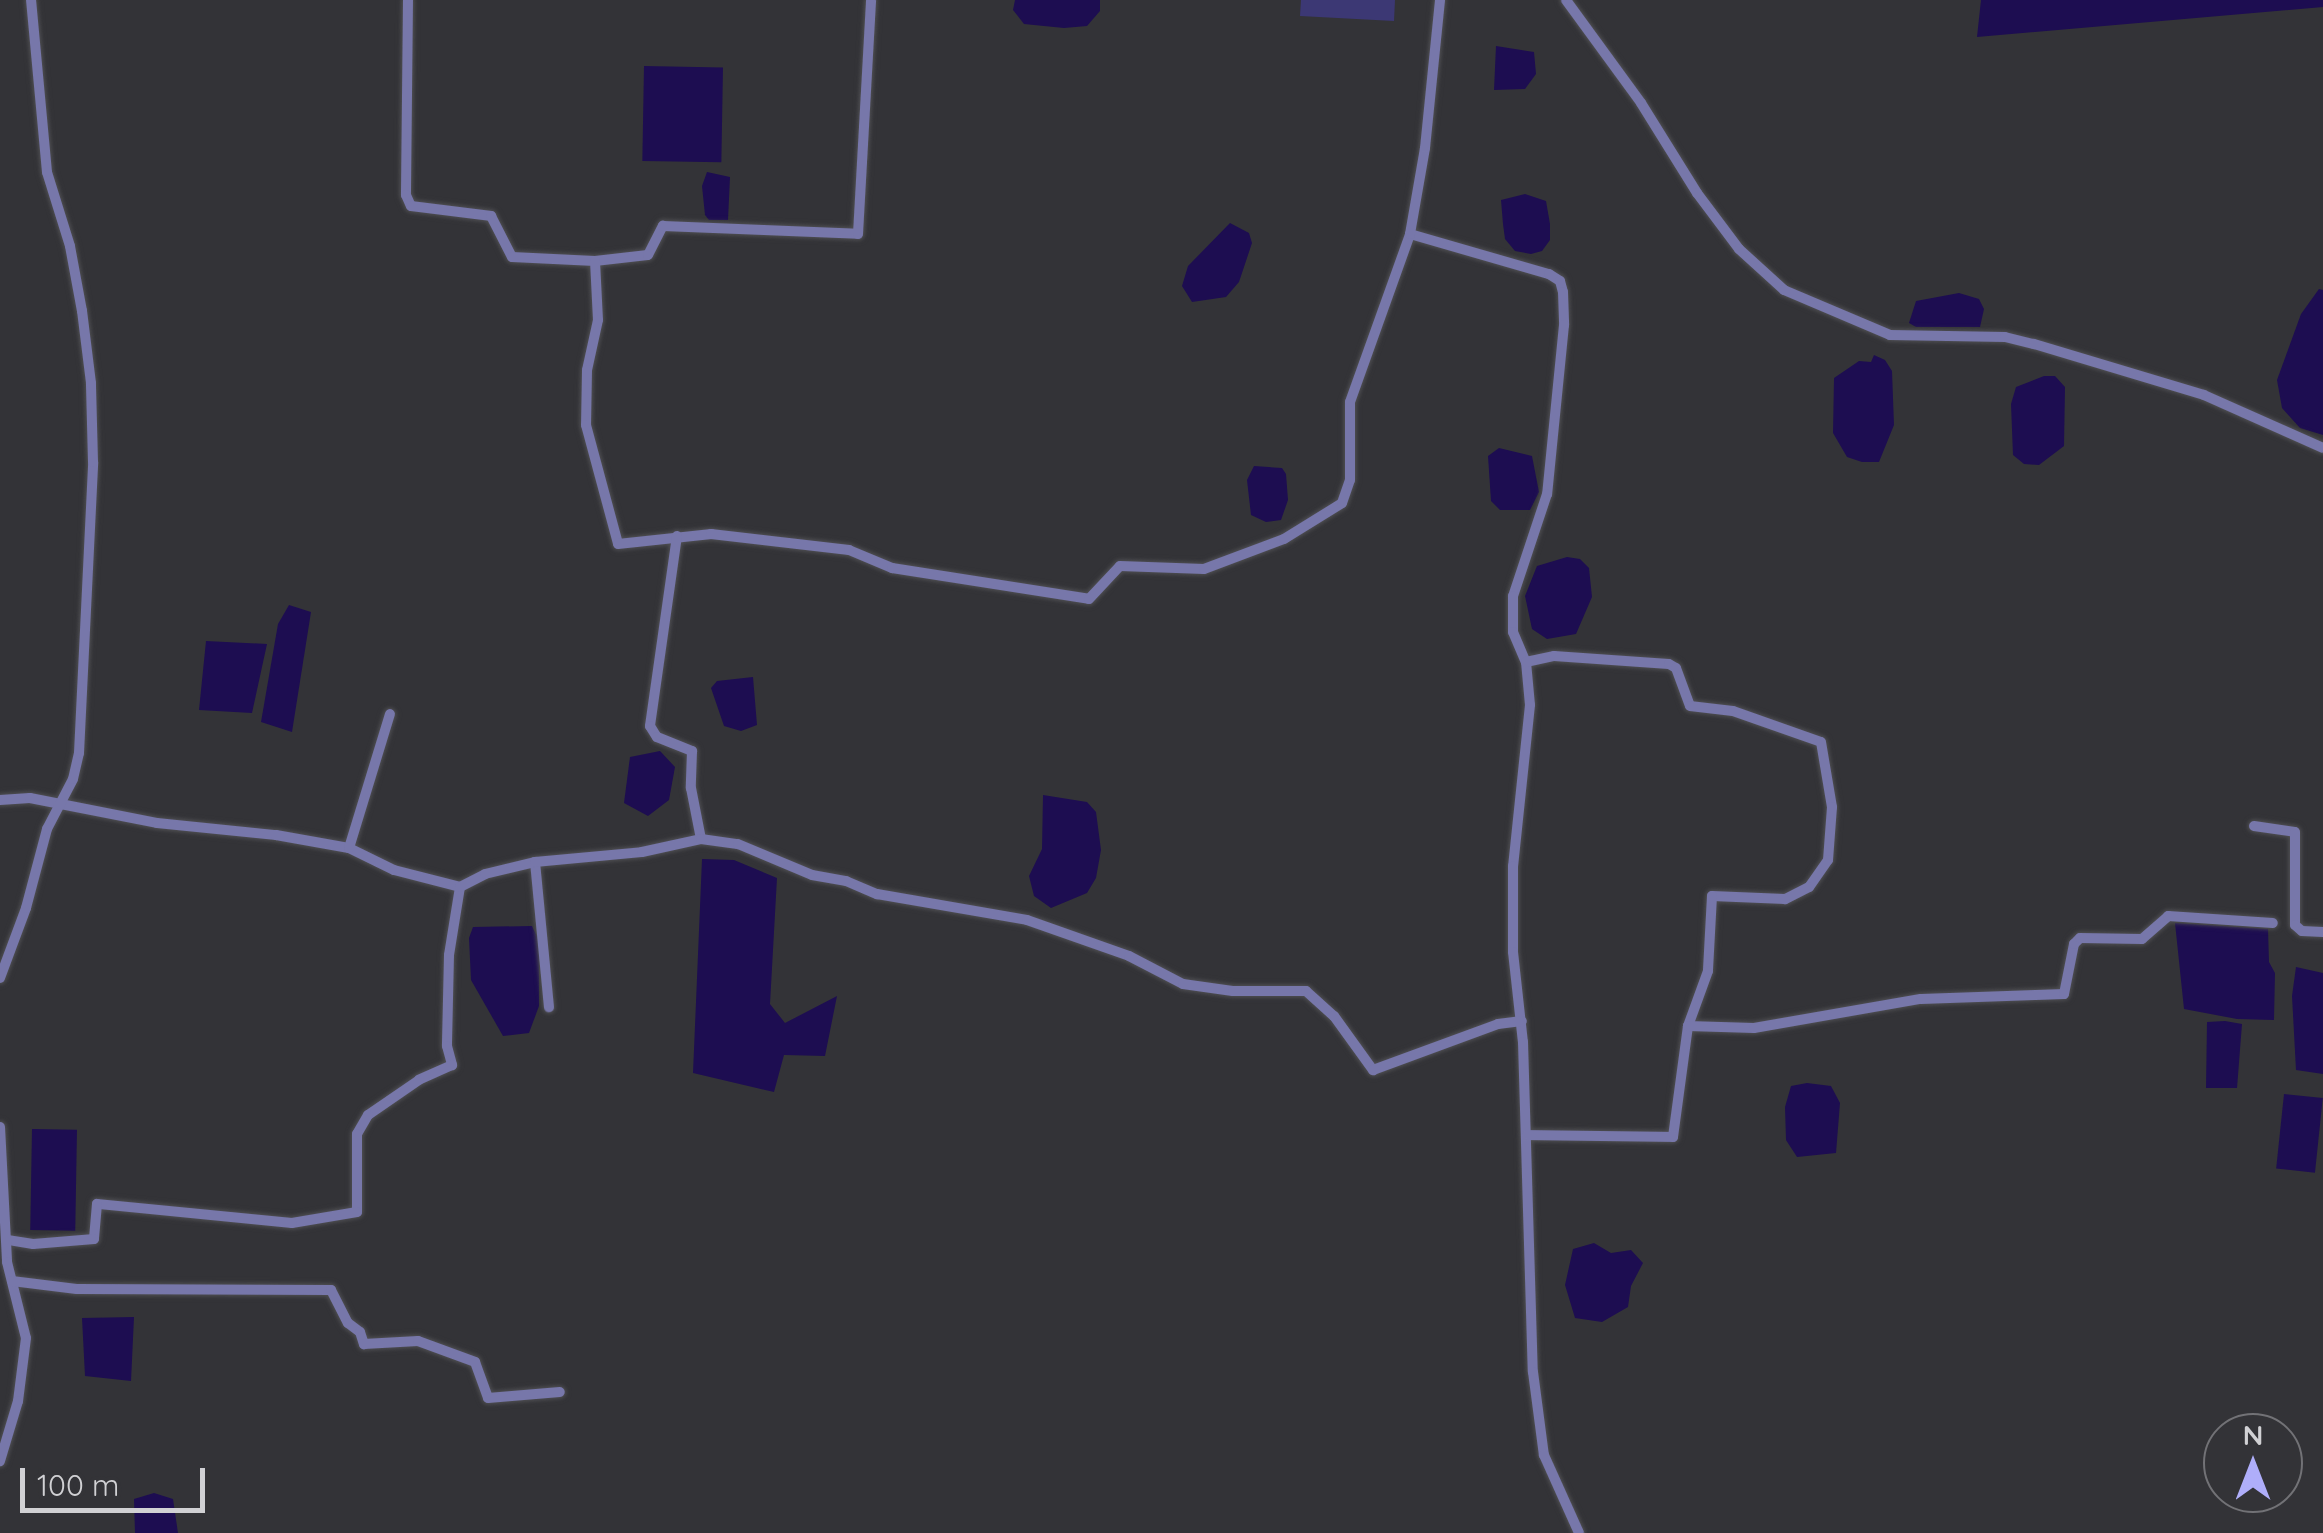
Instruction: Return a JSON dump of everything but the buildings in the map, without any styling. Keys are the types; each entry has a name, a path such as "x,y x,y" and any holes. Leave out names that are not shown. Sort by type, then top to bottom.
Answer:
{"street":[{"path":"0,978 59,803 73,779 78,752 93,462 91,384 70,246 47,172 31,0"},
{"path":"408,0 406,195 411,206 491,216 512,257 594,260 648,255 663,226 858,234 871,0"},
{"path":"594,260 598,320 587,370 586,425 615,542 711,534 849,550 892,568 1090,599 1120,566 1204,568 1284,539 1342,504 1350,480 1350,402 1410,234 1425,148 1440,0"},
{"path":"1566,0 1641,103 1697,193 1740,249 1784,290 1890,334 2005,337 2034,344 2204,394 2323,448"},
{"path":"1410,234 1550,274 1560,280 1563,292 1560,374 1547,494 1513,596 1513,632 1526,662 1530,705 1513,866 1513,952 1522,1021 1533,1372 1544,1455 1579,1533"},
{"path":"677,536 650,726 657,737 692,751 691,788 702,839"},
{"path":"1526,662 1554,656 1669,664 1676,668 1690,706 1733,711 1821,742 1832,808 1828,860 1809,886 1785,899 1712,896 1708,971 1688,1026 1673,1136 1527,1136"},
{"path":"348,848 390,714"},
{"path":"0,800 30,798 157,822 276,835 348,848 394,870 460,887 485,874 535,862 642,852 702,839 738,844 812,874 878,894 1027,920 1129,956 1184,984 1233,991 1306,991 1334,1016 1372,1070 1498,1024 1522,1021"},
{"path":"2254,826 2295,832 2295,925 2302,931 2323,932"},
{"path":"535,862 549,1007"},
{"path":"7,1240 34,1244 94,1239 97,1204 292,1222 358,1212 358,1134 368,1115 420,1080 452,1065 448,1046 449,955 460,887"},
{"path":"1688,1026 1754,1028 1921,999 2064,994 2074,944 2080,938 2142,939 2168,916 2273,924"},
{"path":"0,1128 12,1281 26,1338 18,1401 0,1461"},
{"path":"12,1281 77,1288 330,1290 348,1323 360,1332 364,1344 418,1341 475,1362 488,1398 560,1392"}],"shaded area":[{"path":"1015,0 1100,0 1100,11 1087,26 1024,24 1013,10"},
{"path":"1301,0 1395,0 1394,21 1300,16"},
{"path":"1981,0 2323,0 2323,7 1977,37"},
{"path":"1496,46 1534,52 1536,74 1525,89 1494,90"},
{"path":"644,66 723,67 721,162 642,161"},
{"path":"707,172 730,177 728,220 709,220 705,215 702,186"},
{"path":"1525,194 1546,201 1550,224 1550,240 1542,251 1531,254 1515,251 1505,239 1503,224 1501,200"},
{"path":"1230,223 1249,233 1252,243 1239,282 1226,297 1192,302 1182,286 1188,266"},
{"path":"2319,289 2323,290 2323,435 2300,428 2282,408 2277,380 2301,314"},
{"path":"1959,293 1979,299 1984,309 1980,327 1916,327 1909,323 1916,301"},
{"path":"1874,355 1885,360 1892,371 1894,425 1879,462 1862,462 1847,457 1833,433 1834,378 1859,361 1871,362"},
{"path":"2055,376 2065,387 2064,446 2039,465 2024,464 2013,455 2011,404 2016,387"},
{"path":"1499,448 1532,456 1539,492 1530,510 1500,510 1491,501 1488,456"},
{"path":"1254,466 1282,468 1286,474 1288,500 1281,520 1266,522 1251,515 1247,480"},
{"path":"1567,557 1580,559 1589,568 1592,597 1576,634 1547,639 1532,629 1525,596 1537,566"},
{"path":"289,605 311,612 292,732 261,722 278,624"},
{"path":"206,641 267,644 252,713 199,710"},
{"path":"753,677 757,725 741,731 724,726 711,688 717,681"},
{"path":"660,751 675,767 669,800 648,816 624,803 630,757"},
{"path":"1043,795 1087,802 1096,812 1101,850 1096,878 1087,893 1051,908 1034,896 1029,876 1042,849"},
{"path":"702,859 734,860 777,878 770,1004 785,1023 837,996 825,1056 784,1055 774,1092 693,1073"},
{"path":"2175,923 2268,929 2269,962 2275,973 2274,1020 2237,1019 2184,1009"},
{"path":"532,926 539,941 539,1006 529,1033 503,1036 471,980 469,938 473,927"},
{"path":"2296,967 2323,973 2323,1074 2296,1070 2292,996"},
{"path":"2207,1022 2242,1024 2237,1088 2206,1088"},
{"path":"1791,1086 1831,1086 1840,1103 1836,1153 1797,1157 1786,1140 1785,1107"},
{"path":"2284,1094 2323,1098 2315,1173 2276,1169"},
{"path":"32,1129 77,1130 75,1231 30,1230"},
{"path":"1594,1243 1611,1253 1631,1250 1643,1263 1631,1286 1628,1307 1602,1322 1575,1318 1565,1285 1573,1249"},
{"path":"134,1317 131,1381 85,1376 82,1318"},
{"path":"154,1493 173,1499 178,1533 135,1533 134,1499"}]}
